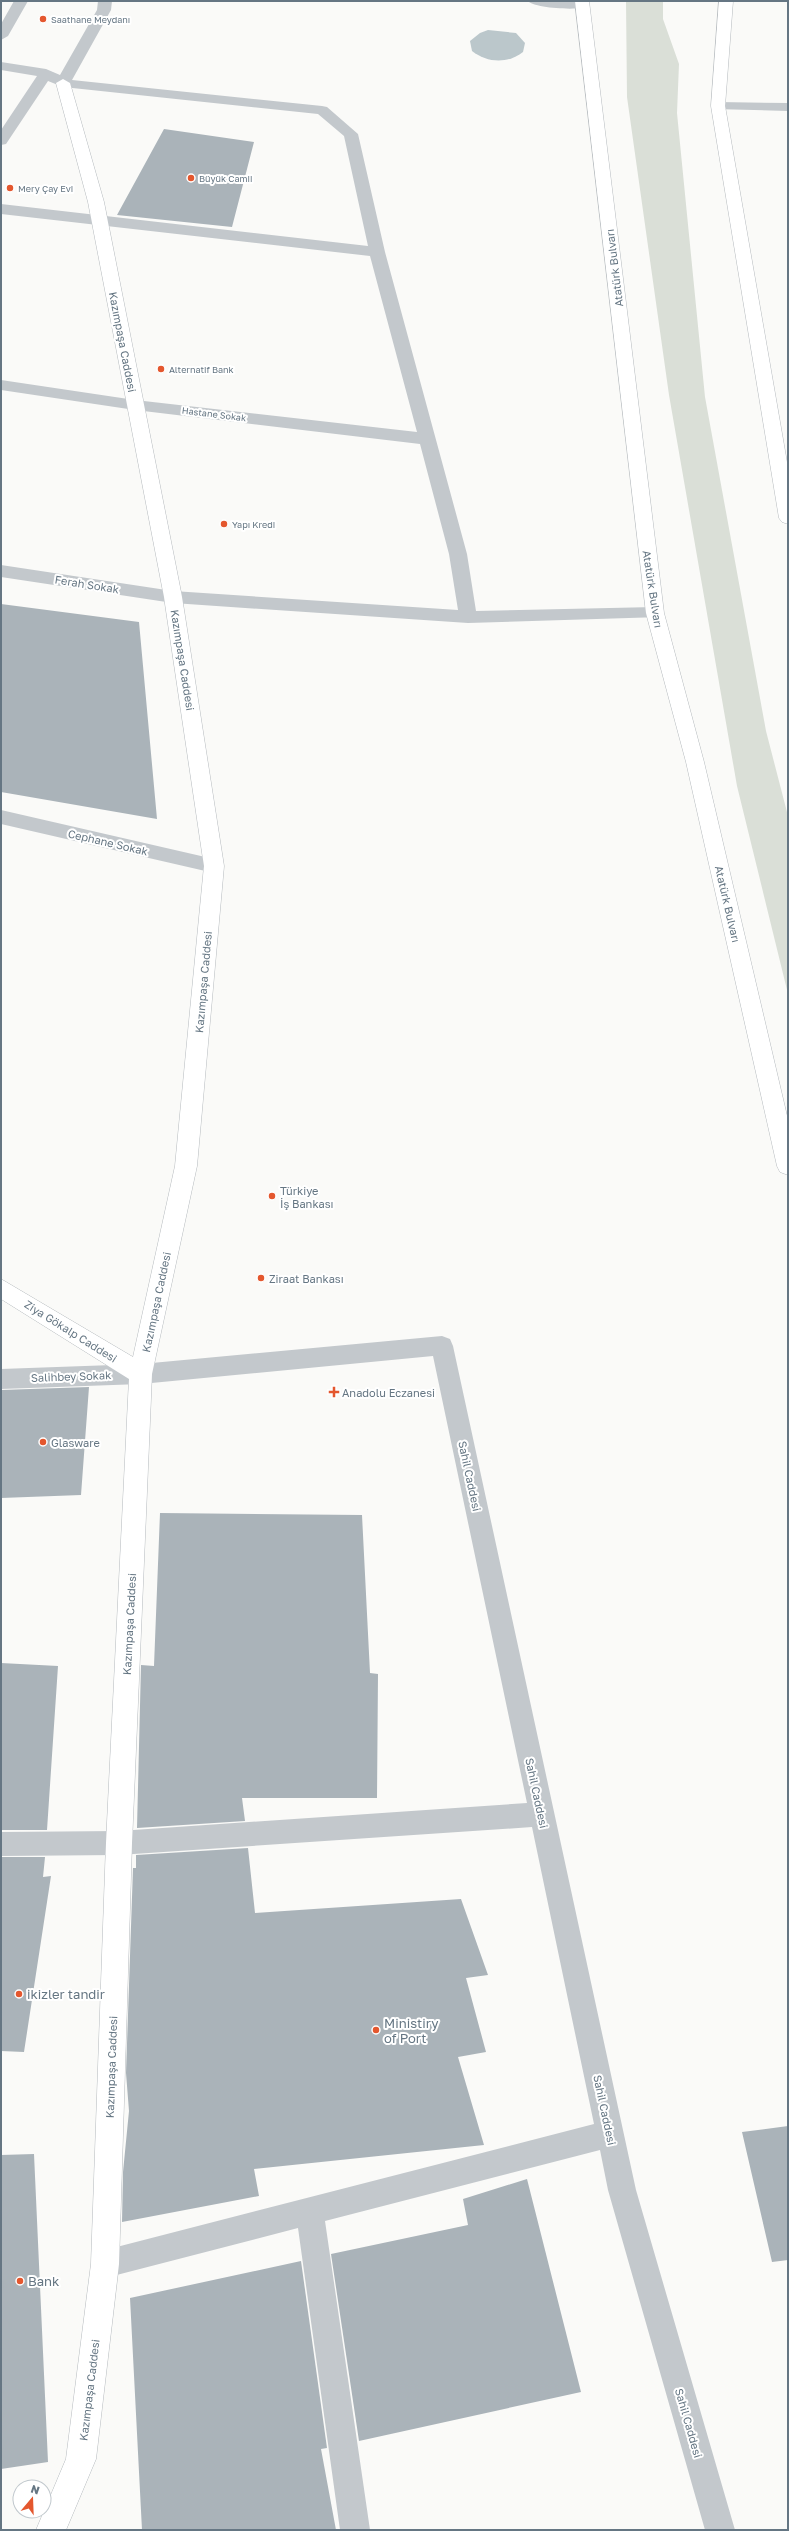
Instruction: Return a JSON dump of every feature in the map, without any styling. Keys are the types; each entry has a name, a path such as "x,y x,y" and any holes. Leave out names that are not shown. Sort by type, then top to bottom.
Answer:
{"main road":[{"path":"726,1 718,106 788,518"},
{"name":"Atatürk Bulvarı","path":"582,3 655,613 695,762 788,1166"},
{"name":"Kazımpaşa Caddesi","path":"51,2530 81,2459 105,2264 119,1843 141,1374 186,1166 214,866 173,597 99,221 55,78"},
{"name":"Ziya Gökalp Caddesi","path":"1,1288 141,1374"}],"street":[{"path":"1,36 21,1"},
{"path":"1,141 55,78 104,10 105,1"},
{"path":"535,1 582,3"},
{"path":"1,66 55,78 322,110 351,134 377,252 458,554 468,617"},
{"path":"718,106 788,107"},
{"path":"1,209 377,252"},
{"name":"Hastane Sokak","path":"1,385 135,405 427,439"},
{"name":"Ferah Sokak","path":"1,571 173,597 468,617 655,613"},
{"name":"Cephane Sokak","path":"1,817 214,866"},
{"name":"Sahil Caddesi","path":"141,1374 442,1346 624,2198 720,2530"},
{"name":"Salihbey Sokak","path":"1,1379 141,1374"},
{"path":"1,1844 119,1843 542,1814"},
{"path":"105,2264 610,2134"},
{"path":"310,2211 355,2530"}],"shaded area":[{"path":"626,1 663,1 663,19 679,64 677,113 705,397 766,731 788,816 788,994 737,786 669,395 627,97"},
{"path":"488,30 516,33 525,43 523,52 511,59 504,60 491,60 478,55 472,51 470,41 480,33"}],"building":[{"name":"Büyük Camii","path":"164,129 254,142 232,227 117,215"},
{"path":"1,604 139,622 157,819 1,792"},
{"name":"Glasware","path":"89,1387 81,1495 1,1498 1,1390"},
{"path":"160,1513 362,1515 370,1673 378,1674 377,1798 242,1798 245,1821 137,1828 141,1665 154,1666"},
{"path":"1,1663 58,1666 47,1830 1,1830"},
{"path":"248,1848 255,1913 461,1899 488,1975 466,1978 486,2052 458,2057 484,2145 254,2169 259,2196 122,2222 123,2172 129,2111 126,2073 133,1868 136,1868 136,1855"},
{"path":"1,1857 45,1857 43,1877 51,1876 24,2052 1,2051"},
{"path":"788,2126 788,2260 772,2262 742,2132"},
{"name":"Bank","path":"34,2154 48,2462 1,2469 1,2155"},
{"path":"527,2179 581,2392 359,2441 331,2254 468,2225 463,2199"},
{"path":"301,2261 327,2448 321,2449 336,2530 142,2530 130,2298"}],"place":[{"name":"Saathane Meydanı","path":"43,19"},
{"name":"Büyük Camii","path":"191,178"},
{"name":"Mery Çay Evi","path":"10,188"},
{"name":"Alternatif Bank","path":"161,369"},
{"name":"Yapı Kredi","path":"224,524"},
{"name":"Türkiye İş Bankası","path":"272,1196"},
{"name":"Ziraat Bankası","path":"261,1278"},
{"name":"Anadolu Eczanesi","path":"334,1392"},
{"name":"Glasware","path":"43,1442"},
{"name":"ikizler tandir","path":"19,1994"},
{"name":"Ministiry of Port","path":"376,2030"},
{"name":"Bank","path":"20,2281"}]}
